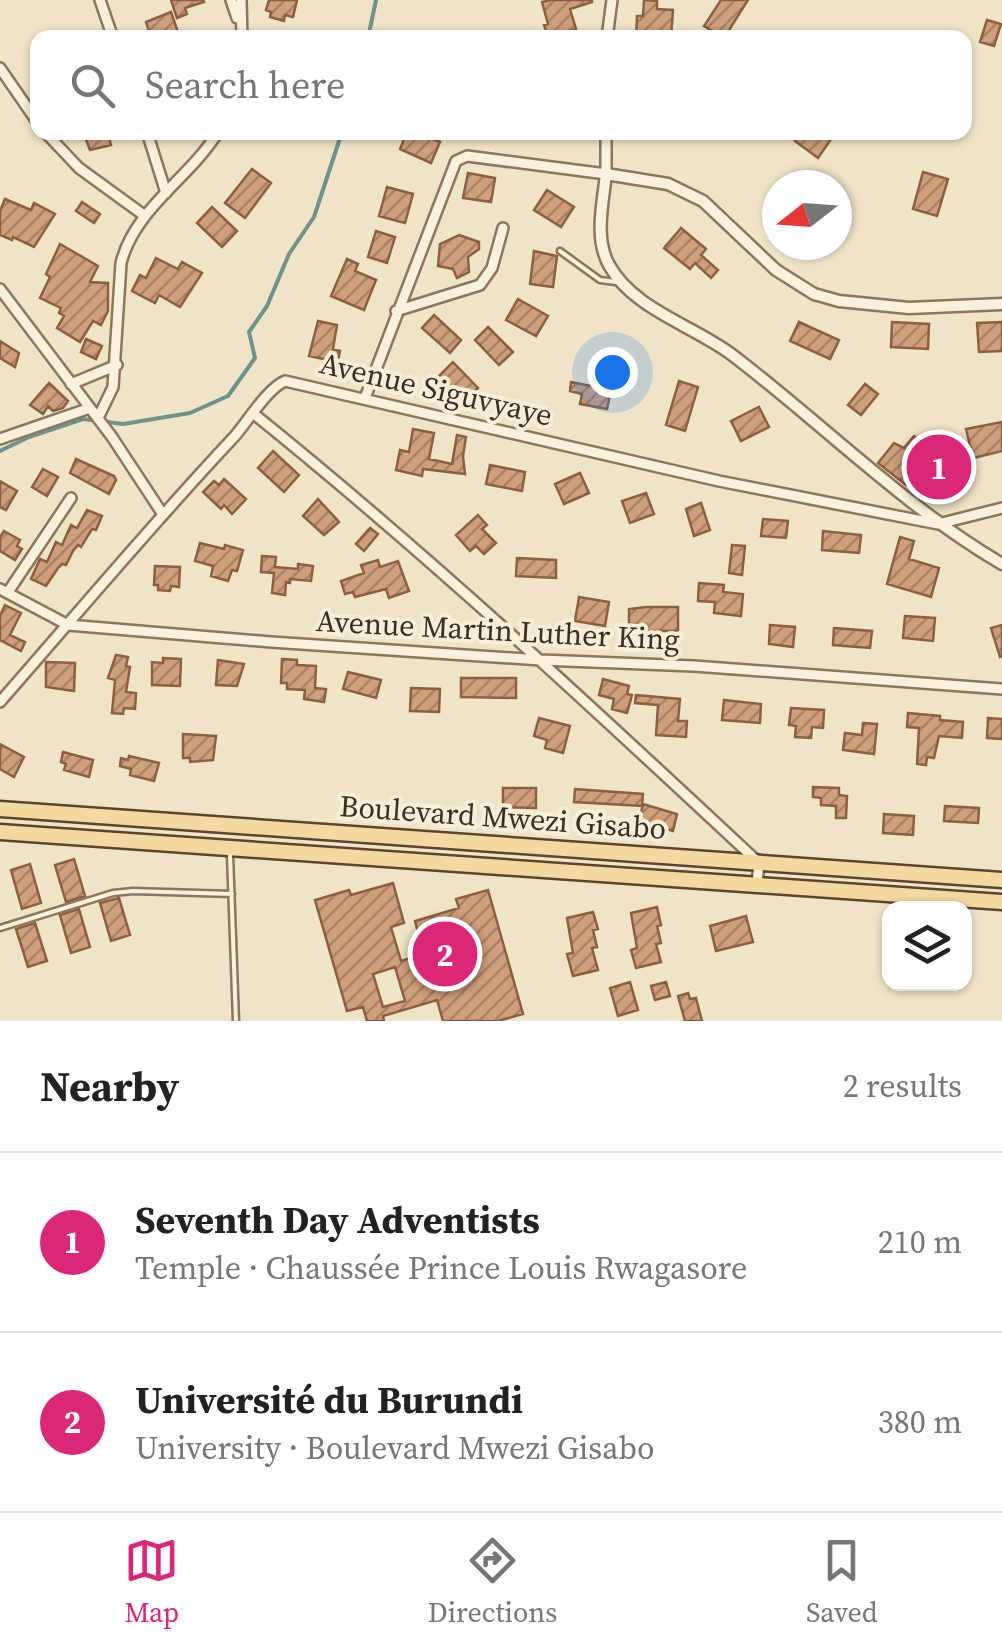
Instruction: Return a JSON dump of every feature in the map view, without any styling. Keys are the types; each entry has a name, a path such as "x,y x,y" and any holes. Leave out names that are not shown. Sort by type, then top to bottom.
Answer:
{"main road":[{"name":"Boulevard Mwezi Gisabo","path":"0,809 1002,880"},
{"name":"Boulevard Mwezi Gisabo","path":"0,832 1002,902"},
{"path":"463,864 466,842"}],"street":[{"path":"100,0 110,30"},
{"path":"231,0 240,25"},
{"path":"241,0 241,30"},
{"path":"607,30 612,0"},
{"path":"0,68 30,111"},
{"path":"53,140 79,168 145,216"},
{"path":"149,140 166,193"},
{"path":"99,419 114,387 121,263 126,244 145,216 211,140"},
{"path":"606,140 602,243 607,262 620,282 651,306 730,353 938,524 1002,564"},
{"path":"365,398 456,161 467,156 650,179 703,201 776,270 814,294 839,301 908,308 1002,304"},
{"path":"396,311 480,285 492,268 503,228"},
{"path":"0,289 99,419 162,513"},
{"path":"72,384 116,365"},
{"name":"Avenue Siguvyaye","path":"0,702 162,513 272,390 285,381 719,481 938,524"},
{"path":"0,439 90,408"},
{"path":"254,414 376,512 758,863 757,884"},
{"path":"3,591 71,498"},
{"path":"938,524 1002,508"},
{"name":"Avenue Martin Luther King","path":"3,591 68,625 1002,689"}],"lane":[{"path":"560,251 600,280 620,282"},
{"path":"230,825 236,1021"},
{"path":"0,928 113,893 232,894"}],"building":[{"path":"171,0 204,2 185,8 187,14 177,18"},
{"path":"269,0 297,0 293,17 285,15 284,21 270,17 271,12 266,10"},
{"path":"592,0 570,9 576,29 572,30 546,30 544,25 548,24 542,2"},
{"path":"644,0 657,1 657,9 673,10 672,30 636,30 637,16 643,16"},
{"path":"721,0 748,0 729,30 704,26"},
{"path":"171,12 177,30 148,30 146,22"},
{"path":"987,20 1001,24 994,46 980,42"},
{"path":"86,140 109,140 111,145 90,150"},
{"path":"404,140 440,142 431,163 400,149"},
{"path":"796,140 830,140 818,158"},
{"path":"252,169 271,183 245,218 225,203"},
{"path":"923,172 948,179 937,216 913,209"},
{"path":"468,173 495,178 491,202 463,198"},
{"path":"387,187 413,194 405,223 379,216"},
{"path":"547,190 574,207 561,227 534,210"},
{"path":"5,199 31,210 34,203 55,214 34,247 0,235 0,211"},
{"path":"82,202 100,214 94,223 76,211"},
{"path":"212,207 237,231 222,247 197,223"},
{"path":"681,228 706,249 701,255 718,270 711,278 695,263 690,269 664,248"},
{"path":"376,231 395,237 387,263 368,257"},
{"path":"459,235 479,242 479,249 468,257 469,272 457,278 453,269 438,266 440,244"},
{"path":"60,244 98,266 90,282 108,283 108,311 101,325 93,321 80,342 57,328 64,316 59,313 61,308 40,298"},
{"path":"534,251 557,256 553,287 530,284"},
{"path":"156,258 178,269 182,262 202,273 180,307 159,295 155,303 132,291 140,275 146,278"},
{"path":"347,259 358,264 355,271 376,280 364,310 331,296"},
{"path":"518,299 548,316 536,336 506,320"},
{"path":"434,315 461,340 450,353 422,328"},
{"path":"318,321 337,325 333,349 340,351 338,362 309,356"},
{"path":"799,322 839,340 830,359 790,341"},
{"path":"892,322 929,324 928,349 891,347"},
{"path":"1002,322 1002,351 979,352 977,323"},
{"path":"488,327 513,352 499,365 475,340"},
{"path":"86,339 102,346 96,359 81,352"},
{"path":"0,341 19,353 15,367 0,358"},
{"path":"453,362 478,388 466,400 455,388 448,395 434,381"},
{"path":"679,381 698,387 685,431 666,425"},
{"path":"571,382 611,390 607,409 580,404 582,394 570,391"},
{"path":"49,383 68,401 63,408 53,411 48,406 43,414 30,405"},
{"path":"865,384 878,394 861,415 848,405"},
{"path":"759,407 769,427 741,441 731,421"},
{"path":"1002,422 1002,451 970,459 971,466 936,474 923,464 906,485 878,463 894,443 904,448 914,436 941,457 971,450 966,429"},
{"path":"413,429 434,433 429,459 452,464 457,435 466,437 465,474 423,469 422,476 396,470 400,450 409,452"},
{"path":"273,451 299,475 284,492 258,468"},
{"path":"76,459 114,476 109,494 70,473"},
{"path":"490,465 525,472 522,491 486,484"},
{"path":"43,469 58,477 47,496 32,487"},
{"path":"580,473 589,493 564,504 555,484"},
{"path":"224,479 246,499 232,514 203,492 214,481 219,485"},
{"path":"0,481 17,491 6,510 0,507"},
{"path":"646,493 654,514 630,523 622,501"},
{"path":"318,499 339,522 324,535 303,516"},
{"path":"701,503 710,530 694,536 686,509"},
{"path":"87,510 102,516 96,530 92,529 46,586 31,579 40,559 47,562 56,542 62,545 71,525 77,528"},
{"path":"478,515 487,525 482,529 496,543 484,554 476,546 470,551 456,535"},
{"path":"763,519 788,521 786,538 761,536"},
{"path":"370,528 378,534 364,551 356,544"},
{"path":"4,531 20,540 17,546 22,549 15,560 0,551"},
{"path":"823,531 861,535 859,553 822,550"},
{"path":"900,537 914,541 909,559 939,568 931,597 887,584"},
{"path":"200,543 243,550 237,571 232,570 228,581 211,576 213,566 195,561"},
{"path":"732,545 745,546 742,575 729,573"},
{"path":"262,556 276,557 275,567 313,566 311,581 290,579 285,595 272,593 274,573 261,572"},
{"path":"517,558 556,560 556,578 516,576"},
{"path":"378,560 380,567 398,561 409,591 389,598 386,589 355,597 353,592 345,594 341,581 364,573 361,565"},
{"path":"155,566 180,567 179,587 158,590 158,585 154,585"},
{"path":"699,583 724,585 723,592 743,594 741,616 714,613 715,602 698,601"},
{"path":"579,597 609,602 605,626 575,621"},
{"path":"5,605 21,613 10,635 25,642 21,651 0,640 0,616"},
{"path":"678,607 678,631 647,631 646,624 629,624 629,609"},
{"path":"905,616 935,618 933,641 903,638"},
{"path":"770,625 795,627 793,647 769,644"},
{"path":"1002,625 1002,656 1000,657 991,628"},
{"path":"834,628 872,631 870,648 833,645"},
{"path":"116,655 128,657 126,692 136,693 135,709 124,708 123,714 112,713 115,680 108,678"},
{"path":"163,658 181,659 180,686 152,685 152,662 163,663"},
{"path":"282,659 316,666 315,688 326,689 324,702 304,699 305,690 287,689 287,683 281,683"},
{"path":"218,660 244,664 237,686 216,685"},
{"path":"46,662 75,663 74,691 46,687"},
{"path":"348,672 381,680 376,698 343,689"},
{"path":"461,678 516,678 516,698 461,697"},
{"path":"603,679 629,686 627,694 632,695 627,713 612,709 614,699 599,695"},
{"path":"411,688 440,689 439,712 410,711"},
{"path":"636,695 680,699 678,721 687,721 686,737 656,735 658,705 635,703"},
{"path":"724,700 761,704 760,723 722,720"},
{"path":"791,708 824,710 823,728 812,727 811,738 795,737 796,726 789,725"},
{"path":"908,713 963,722 962,738 939,736 934,758 927,757 926,765 917,764 919,728 907,727"},
{"path":"539,718 570,726 563,753 545,748 547,740 534,736"},
{"path":"988,718 1002,719 1002,739 987,738"},
{"path":"863,723 877,724 874,754 843,750 845,733 862,735"},
{"path":"183,734 216,736 213,760 190,762 190,758 183,758"},
{"path":"0,744 24,757 14,777 0,769"},
{"path":"63,752 93,760 89,777 64,770"},
{"path":"129,756 159,763 154,781 130,775 131,769 120,766 121,758 128,760"},
{"path":"813,787 839,788 839,795 847,796 846,818 836,818 836,806 821,805 821,798 813,797"},
{"path":"503,788 536,788 536,808 503,807"},
{"path":"575,789 643,794 642,806 574,802"},
{"path":"643,804 677,814 673,831 639,822"},
{"path":"945,806 979,808 978,823 944,821"},
{"path":"884,814 914,816 913,835 883,833"},
{"path":"74,859 85,896 66,902 55,865"},
{"path":"30,864 41,903 22,909 11,870"},
{"path":"393,883 404,923 391,927 401,961 424,954 415,921 459,908 456,899 488,890 523,1014 498,1021 443,1021 437,1000 383,1016 384,1021 367,1021 363,1007 347,1011 315,900 349,890 351,895","holes":["395,967 405,1001 383,1007 373,974"]},
{"path":"119,898 130,935 111,941 100,903"},
{"path":"657,907 661,943 656,944 661,962 636,968 631,950 637,948 631,913"},
{"path":"79,909 90,947 71,953 60,915"},
{"path":"593,912 598,929 593,930 597,947 592,948 598,970 573,976 567,954 573,953 567,918"},
{"path":"746,916 753,942 716,951 710,926"},
{"path":"35,923 47,961 28,967 16,929"},
{"path":"630,982 638,1010 618,1016 610,988"},
{"path":"666,982 670,996 655,1000 651,986"},
{"path":"688,993 690,999 696,998 702,1021 685,1021 678,996"}],"waterway":[{"path":"370,30 376,0"},
{"path":"0,451 83,419 123,424 190,413 228,396 255,358 249,332 267,306 289,254 314,217 339,140"}],"place":[{"name":"Seventh Day Adventists","path":"939,467"},
{"name":"Université du Burundi","path":"445,954"}]}
